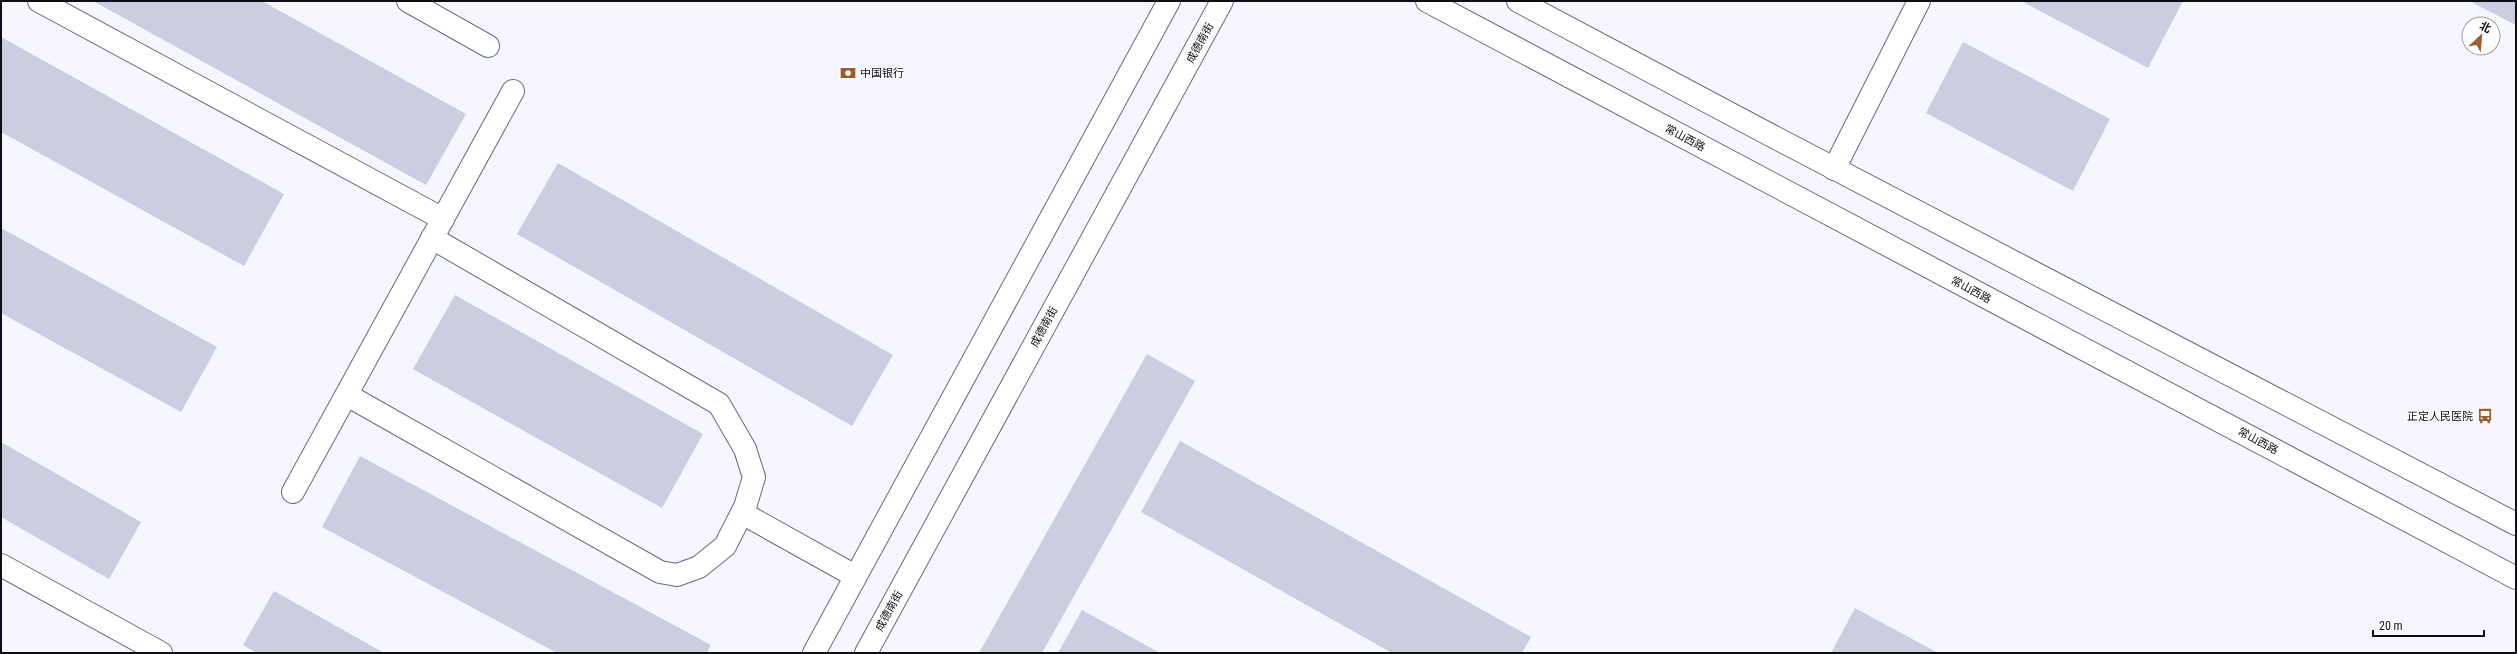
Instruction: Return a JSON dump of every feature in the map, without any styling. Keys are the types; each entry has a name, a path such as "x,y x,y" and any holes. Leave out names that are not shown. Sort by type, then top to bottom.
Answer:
{"main road":[{"path":"39,1 443,219"},
{"path":"408,1 488,46"},
{"path":"814,653 1169,1"},
{"name":"成德南街","path":"866,653 1222,1"},
{"name":"常山西路","path":"1427,1 2516,578"},
{"path":"1518,1 1834,168 2516,524"},
{"path":"1834,168 1919,1"},
{"path":"294,492 513,91"},
{"path":"346,395 660,572 677,575 699,567 725,546 742,514 754,477 745,449 719,404 432,238"},
{"path":"742,514 856,576"},
{"path":"1,565 161,653"}],"building":[{"path":"93,1 262,1 466,114 426,185"},
{"path":"2021,1 2183,1 2148,68"},
{"path":"2469,1 2516,1 2516,25"},
{"path":"1,37 284,194 244,266 1,132"},
{"path":"1963,42 2110,119 2073,191 1926,113"},
{"path":"558,163 893,355 852,426 517,234"},
{"path":"1,228 217,347 181,412 1,313"},
{"path":"455,295 703,434 662,508 413,369"},
{"path":"1147,354 1195,381 1042,653 979,653"},
{"path":"1180,441 1531,637 1522,653 1392,653 1141,512"},
{"path":"1,442 141,522 109,579 1,517"},
{"path":"360,456 711,645 707,653 557,653 322,527"},
{"path":"274,591 384,653 257,653 243,645"},
{"path":"1855,608 1938,653 1831,653"},
{"path":"1082,610 1160,653 1058,653"}],"place":[{"name":"中国银行","path":"848,73"},
{"name":"正定人民医院","path":"2485,416"}]}
